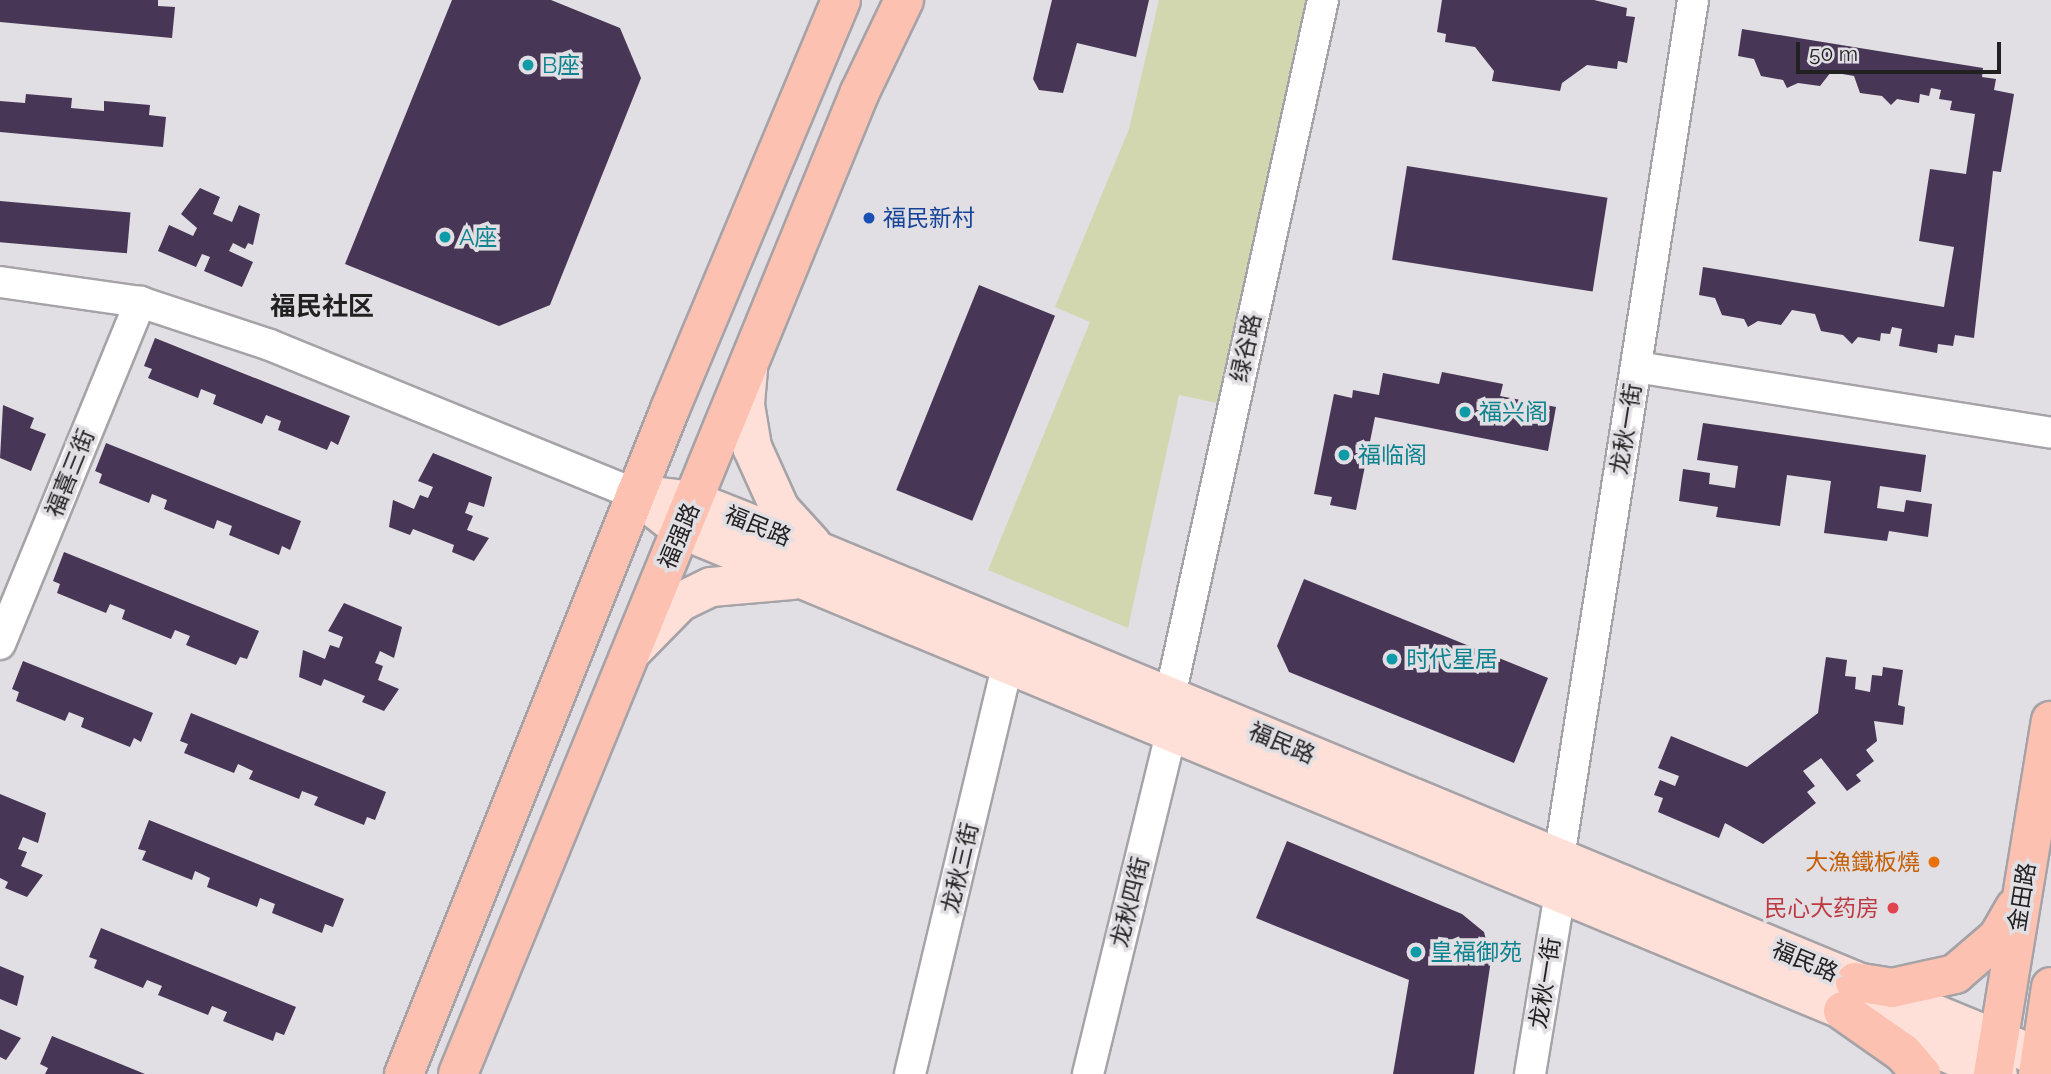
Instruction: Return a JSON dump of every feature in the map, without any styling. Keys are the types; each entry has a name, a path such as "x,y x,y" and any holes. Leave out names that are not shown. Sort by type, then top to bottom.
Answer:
{"main road":[{"path":"404,1074 635,494 841,0"},
{"name":"福强路","path":"458,1074 860,92 904,0"},
{"path":"629,655 680,602 711,587 821,569 764,480 745,405 748,369"},
{"name":"福民路","path":"635,494 1171,713 1849,997 1996,1065 2043,1065"},
{"name":"福民路","path":"821,569 1008,662 1171,713"},
{"name":"金田路","path":"1996,1065 2051,721"},
{"path":"1921,1074 1875,1031 1849,997 1955,974 1998,937 2024,887"},
{"path":"2043,1065 2051,987"}],"street":[{"name":"绿谷路","path":"1171,713 1323,0"},
{"name":"龙秋一街","path":"1530,1074 1693,0"},
{"path":"0,282 140,302 270,345 635,494"},
{"name":"福喜三街","path":"0,644 140,302"},
{"path":"1636,367 2051,433"},
{"name":"龙秋三街","path":"910,1074 1008,662"},
{"name":"龙秋四街","path":"1088,1074 1171,713"}],"green space":[{"path":"1159,0 1307,0 1217,403 1179,395 1128,628 988,570 1090,322 1055,307 1129,129"}],"building":[{"path":"0,0 158,0 158,6 175,7 172,38 0,22"},
{"path":"452,0 551,0 620,28 641,78 550,305 499,326 345,264"},
{"path":"1052,0 1149,0 1136,57 1077,43 1063,93 1039,90 1033,79"},
{"path":"1442,0 1594,0 1627,8 1626,16 1635,17 1627,63 1618,61 1617,69 1587,65 1562,83 1560,91 1492,81 1494,71 1475,47 1445,42 1446,34 1437,32"},
{"path":"1742,29 1983,68 1982,77 1996,79 1994,90 2014,94 2001,172 1993,171 1974,338 1955,335 1953,346 1938,344 1937,353 1899,346 1902,329 1892,327 1890,334 1881,333 1880,341 1858,337 1852,344 1843,335 1821,331 1815,314 1792,310 1781,325 1758,321 1748,327 1744,319 1722,315 1715,298 1699,295 1703,267 1944,307 1954,247 1919,241 1930,169 1966,174 1975,114 1950,110 1952,101 1939,99 1941,90 1931,88 1929,96 1920,94 1919,103 1897,99 1891,105 1882,96 1860,93 1854,76 1831,72 1820,86 1798,83 1787,88 1783,80 1761,76 1754,59 1738,56"},
{"path":"26,94 72,98 71,108 104,111 104,101 150,105 149,115 166,117 163,147 0,132 0,101 25,103"},
{"path":"1407,166 1608,198 1593,292 1392,260"},
{"path":"200,188 220,197 213,214 232,222 239,205 260,214 253,245 248,243 245,249 233,243 229,251 253,262 242,287 204,271 210,257 202,254 196,267 158,251 169,225 193,236 197,228 181,214"},
{"path":"0,201 131,212 127,253 0,242"},
{"path":"979,285 1055,316 972,521 896,490"},
{"path":"155,338 350,416 338,445 331,441 327,450 278,430 281,421 266,415 262,424 213,404 216,395 201,389 198,398 148,378 152,369 144,366"},
{"name":"福兴阁","path":"1442,372 1503,384 1500,396 1556,407 1548,451 1375,417 1356,510 1330,505 1332,497 1314,494 1334,394 1352,398 1353,390 1379,395 1383,373 1439,384"},
{"path":"3,405 34,418 30,428 46,434 31,471 0,458"},
{"path":"1703,423 1926,455 1921,492 1880,486 1877,508 1904,512 1906,500 1932,504 1928,537 1889,531 1887,541 1824,533 1831,481 1787,475 1780,526 1716,517 1718,507 1679,501 1683,469 1710,473 1709,484 1735,488 1738,466 1697,460"},
{"path":"106,443 301,521 290,550 282,546 279,555 229,535 232,526 217,520 214,529 164,509 167,500 152,494 149,503 99,483 102,474 95,471"},
{"path":"433,453 492,477 484,507 469,502 465,513 473,516 467,530 489,538 474,561 452,552 454,545 413,529 410,535 389,527 393,500 414,509 420,495 428,498 433,487 418,481"},
{"path":"64,552 259,631 247,659 240,657 236,665 186,645 190,636 175,630 171,639 122,619 125,610 110,604 106,613 57,593 60,584 53,581"},
{"name":"时代星居","path":"1304,579 1548,678 1514,763 1289,672 1277,646"},
{"path":"344,603 402,627 394,658 380,651 375,663 383,666 378,680 399,689 384,711 362,702 365,696 324,679 321,686 299,677 303,650 325,659 330,645 339,648 343,637 328,631"},
{"path":"1826,657 1847,660 1845,676 1856,677 1855,689 1870,692 1872,675 1882,676 1883,667 1903,670 1898,705 1905,707 1903,725 1874,721 1877,741 1866,750 1874,761 1856,775 1861,781 1847,791 1821,758 1803,771 1815,786 1807,792 1816,803 1763,844 1725,823 1719,838 1658,812 1663,798 1654,795 1660,780 1675,786 1679,776 1658,768 1671,736 1747,767 1818,713"},
{"path":"23,661 153,713 141,742 134,738 130,747 81,727 84,718 69,712 65,721 16,701 19,692 12,689"},
{"path":"191,713 386,792 375,820 367,817 364,825 314,805 318,797 302,791 299,799 249,779 253,771 238,764 234,773 184,753 188,744 180,741"},
{"path":"0,794 46,813 38,843 23,837 18,849 27,852 21,866 43,875 27,897 5,888 8,882 0,878"},
{"path":"149,820 344,899 333,927 325,924 322,933 272,913 275,904 260,898 257,907 207,887 210,878 195,871 192,880 142,860 146,851 138,849"},
{"name":"皇福御苑","path":"1287,841 1462,914 1484,932 1491,960 1474,1074 1393,1074 1409,980 1256,918"},
{"path":"101,928 296,1007 284,1035 276,1032 273,1041 223,1021 227,1012 212,1006 208,1015 158,995 162,986 147,980 143,988 94,968 97,960 89,957"},
{"path":"0,966 24,976 17,1006 0,999"},
{"path":"0,1029 21,1038 6,1060 0,1057"},
{"path":"52,1036 145,1074 45,1074 48,1068 40,1064"}],"place":[{"name":"B座","path":"528,65"},
{"name":"福民新村","path":"869,218"},
{"name":"A座","path":"445,237"},
{"name":"福兴阁","path":"1465,412"},
{"name":"福临阁","path":"1344,455"},
{"name":"时代星居","path":"1392,659"},
{"name":"大漁鐵板燒","path":"1934,862"},
{"name":"民心大药房","path":"1893,908"},
{"name":"皇福御苑","path":"1416,952"}],"district":[{"name":"福民社区","path":"322,307"}]}
